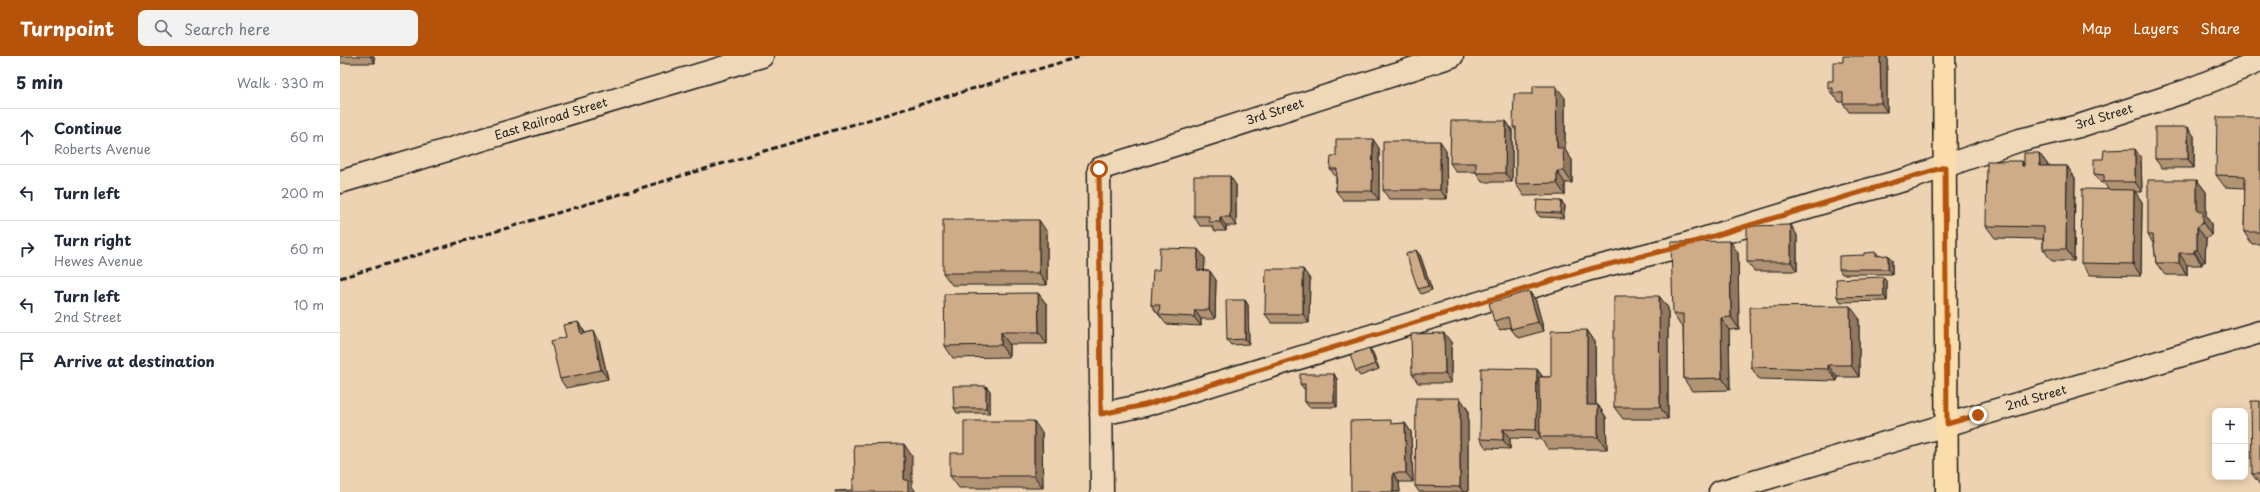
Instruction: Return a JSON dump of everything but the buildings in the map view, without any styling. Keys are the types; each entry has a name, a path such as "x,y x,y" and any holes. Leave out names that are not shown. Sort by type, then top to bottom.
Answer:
{"main road":[{"path":"1944,56 1947,492"}],"street":[{"name":"East Railroad Street","path":"340,182 762,56"},
{"name":"3rd Street","path":"1452,56 1099,169 1101,414 1145,405 1590,269 1670,249 1945,167 2020,140 2079,126 2186,91 2260,61"},
{"name":"2nd Street","path":"1720,492 2260,332"},
{"path":"1101,414 1102,492"}],"railway":[{"path":"340,278 1082,56"}],"route":[{"path":"1099,169 1101,414 1145,405 1590,269 1670,249 1945,167 1947,424 1978,415"}]}
